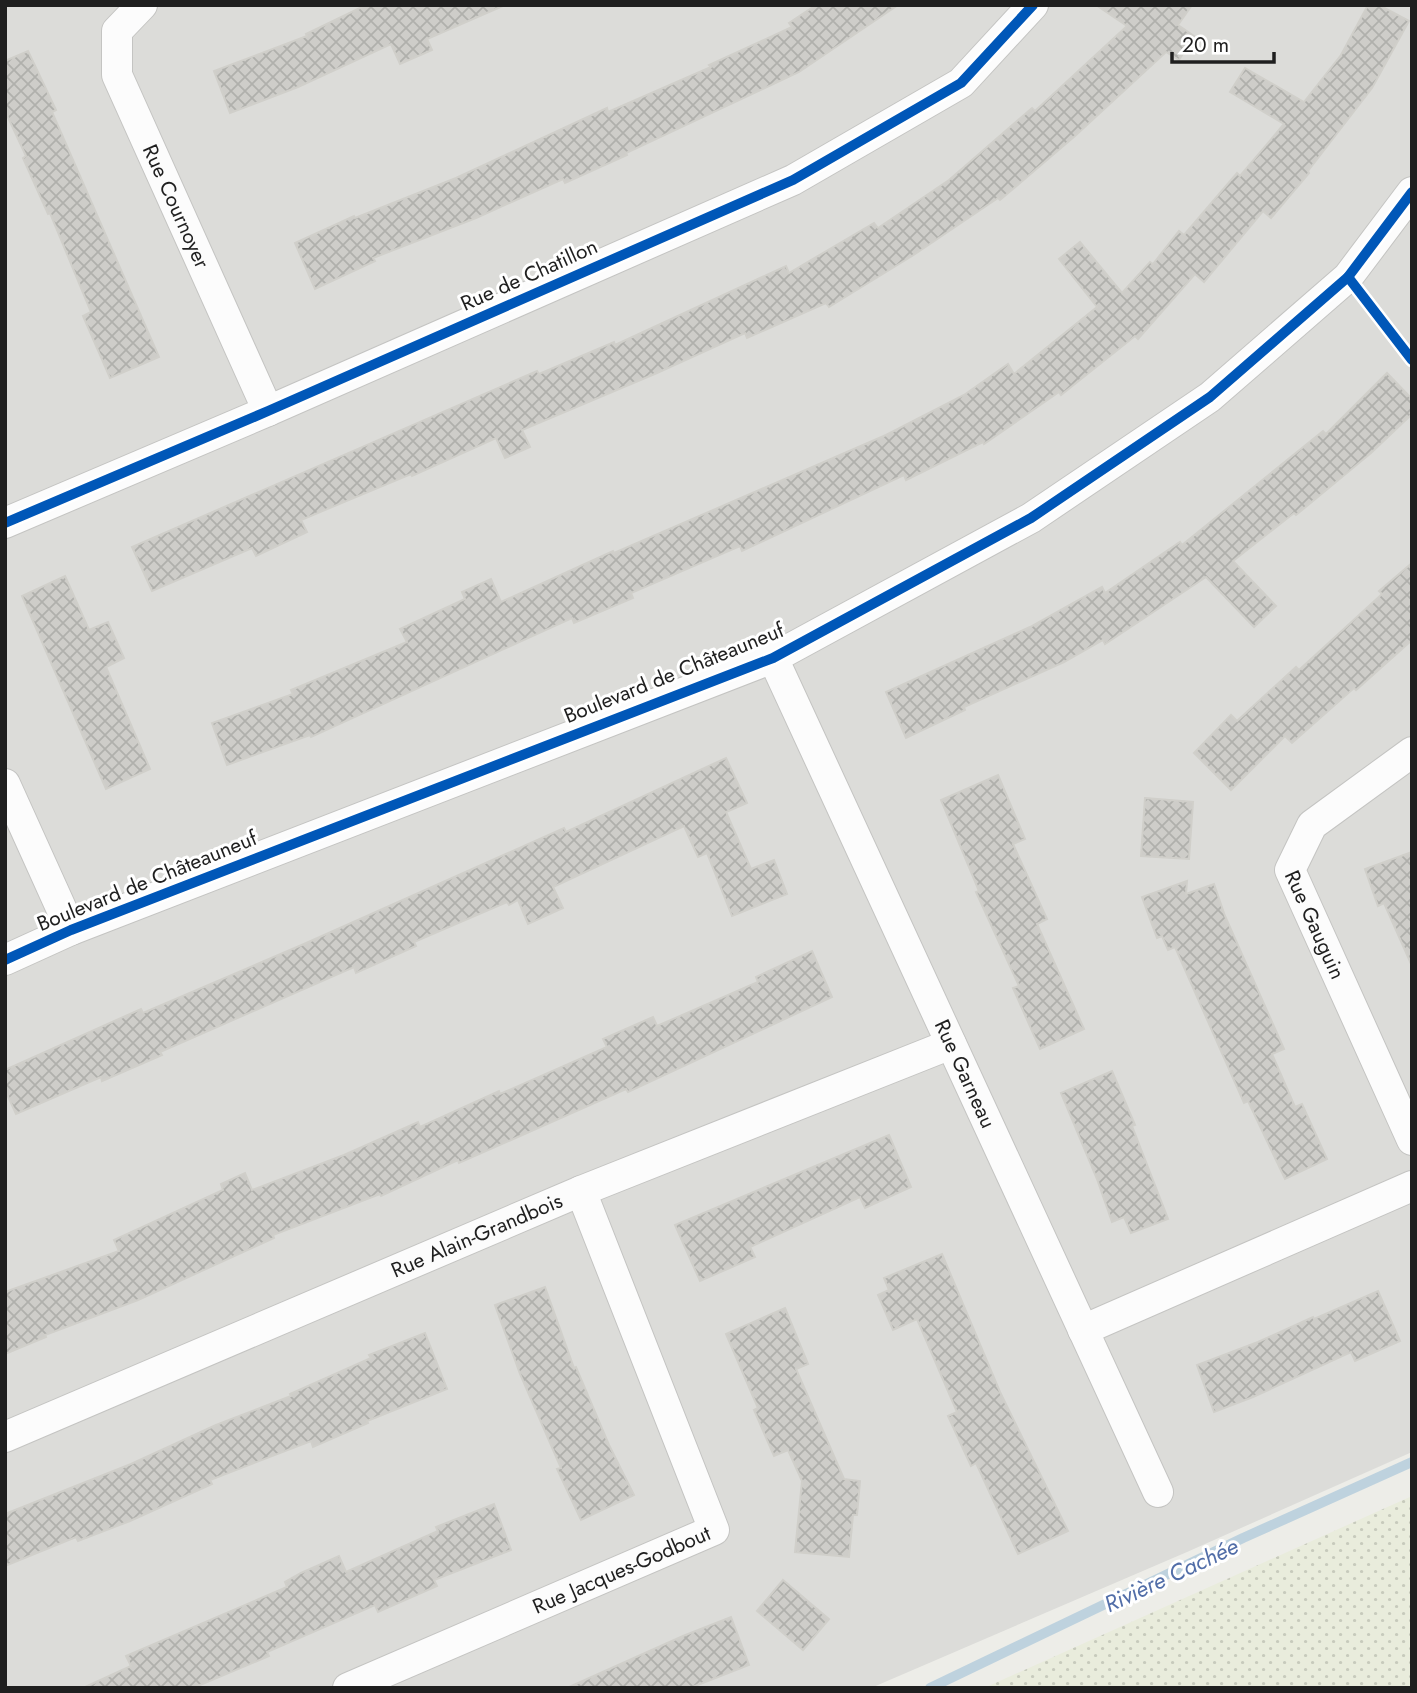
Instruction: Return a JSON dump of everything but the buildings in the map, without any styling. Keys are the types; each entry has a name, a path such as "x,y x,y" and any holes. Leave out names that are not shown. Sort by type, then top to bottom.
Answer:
{"street":[{"name":"Rue Cournoyer","path":"142,5 117,31 117,75 268,411"},
{"name":"Rue de Chatillon","path":"5,523 268,411 793,180 961,83 1033,5"},
{"name":"Boulevard de Châteauneuf","path":"5,960 71,930 772,658 1031,518 1210,397 1348,277 1412,192"},
{"name":"Rue Garneau","path":"772,658 1158,1492"},
{"name":"Rue Gauguin","path":"1412,752 1312,825 1290,870 1412,1140"},
{"path":"5,784 71,930"},
{"name":"Rue Alain-Grandbois","path":"5,1437 581,1191 951,1044"},
{"path":"1083,1330 1412,1186"},
{"name":"Rue Jacques-Godbout","path":"348,1688 714,1530 581,1191"}],"shaded area":[{"path":"5,5 1412,5 1412,1452 871,1688 5,1688"}],"green space":[{"path":"1412,1496 1412,1688 984,1688"}],"waterway":[{"name":"Rivière Cachée","path":"930,1688 1243,1538 1412,1462"}],"cycle path":[{"path":"5,523 268,411 793,180 961,83 1033,5"},
{"path":"5,960 71,930 773,658 1031,518 1210,397 1348,277 1412,192"},
{"path":"1348,277 1412,360"}]}
